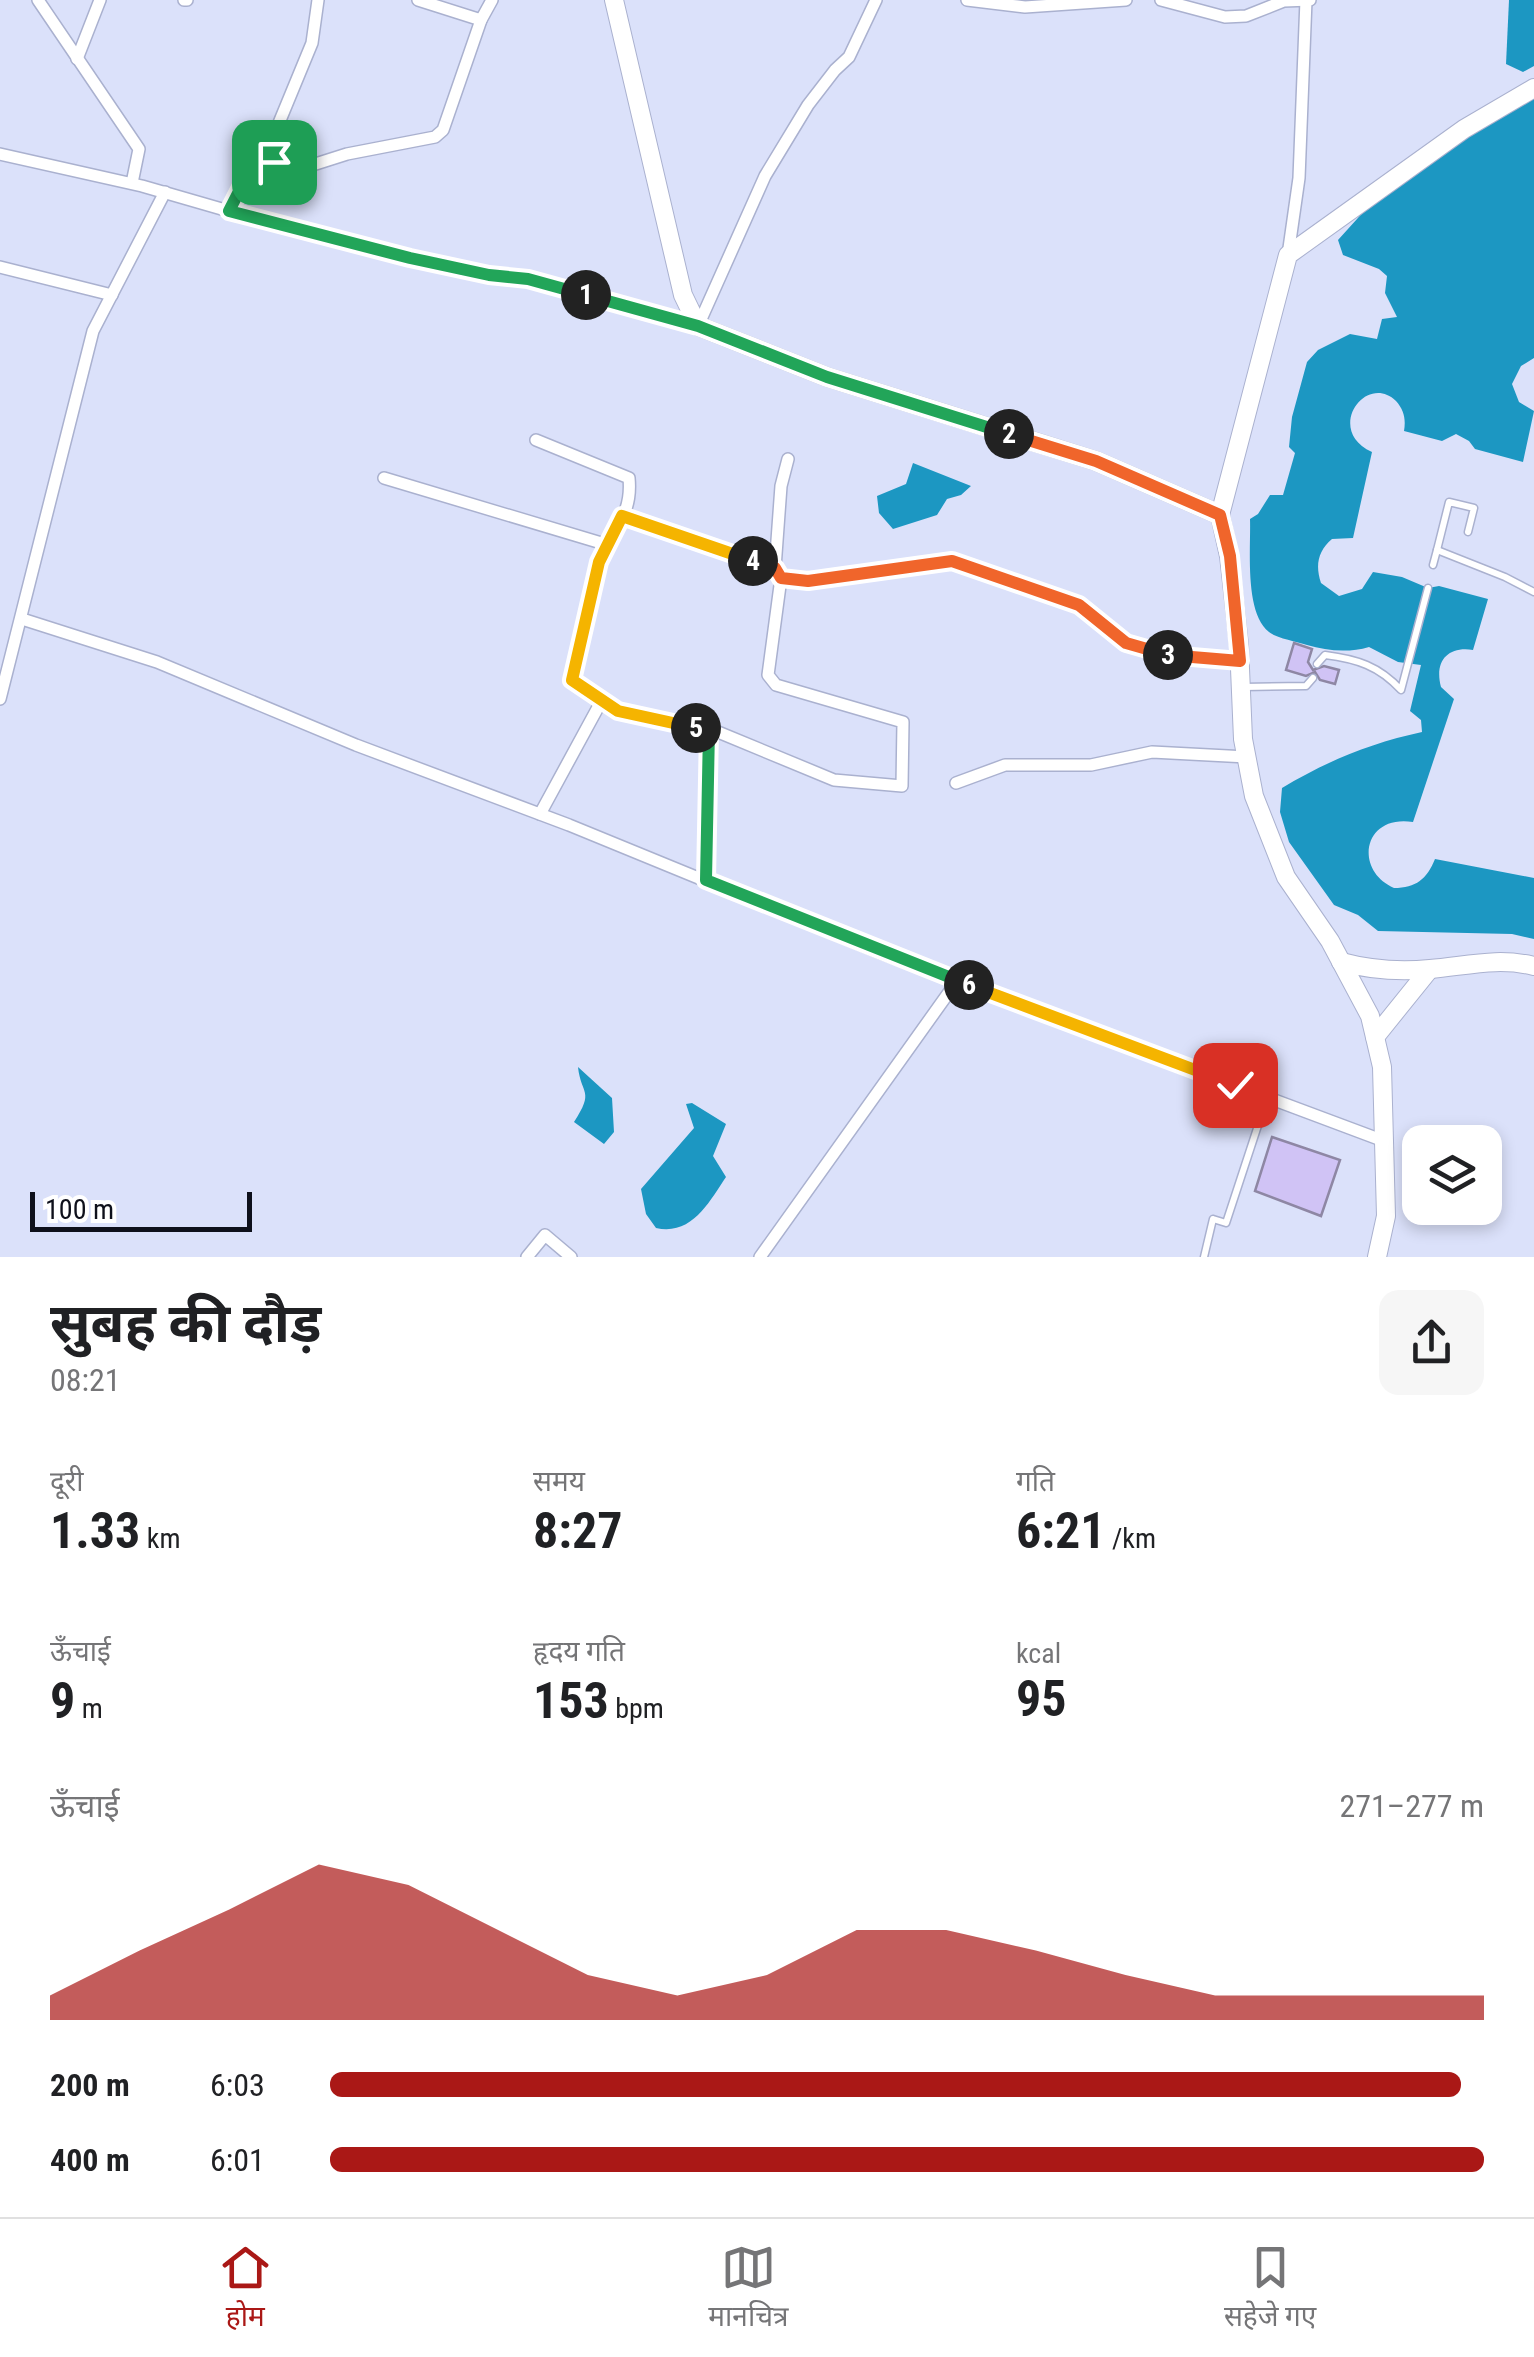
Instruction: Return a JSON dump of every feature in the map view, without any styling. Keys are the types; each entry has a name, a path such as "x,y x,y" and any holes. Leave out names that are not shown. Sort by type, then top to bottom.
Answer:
{"main road":[{"path":"614,0 683,294 698,326 827,377 1096,461 1220,515"},
{"path":"1376,1257 1386,1216 1382,1067 1370,1016 1342,962 1286,877 1254,796 1247,757 1230,556 1220,515 1288,255 1464,129 1534,88"},
{"path":"1342,962 1372,970 1428,970 1508,959 1534,966"},
{"path":"1375,1037 1428,970"}],"street":[{"path":"38,0 139,149 132,183"},
{"path":"78,58 100,0"},
{"path":"229,211 254,162 267,152 312,42 318,0"},
{"path":"418,0 481,20"},
{"path":"263,155 274,162 303,168 347,154 436,137 443,130 481,20 492,0"},
{"path":"0,154 132,183 410,258 528,279 698,326 765,176 808,105 850,57 876,0"},
{"path":"967,0 1025,7 1126,0"},
{"path":"1161,0 1225,17 1246,16 1284,1 1307,0 1300,178 1288,255"},
{"path":"0,699 93,331 166,192"},
{"path":"0,267 112,295"},
{"path":"536,440 629,478 631,500 599,562 572,680 618,711 709,730 834,780 902,786 904,722 776,685 768,675 781,486 788,459"},
{"path":"384,478 608,545"},
{"path":"622,516 808,581 952,561 1079,605 1126,643 1165,655 1240,661"},
{"path":"22,619 157,662 356,745 540,814 957,981 1384,1141"},
{"path":"540,814 602,700"},
{"path":"706,880 709,730"},
{"path":"956,783 1005,765 1091,764 1152,752 1247,757"},
{"path":"760,1257 957,981"},
{"path":"527,1257 545,1235 571,1257"}],"lane":[{"path":"1433,565 1449,502 1474,508 1468,532"},
{"path":"1438,550 1534,592"},
{"path":"1316,664 1325,656 1356,660 1385,673 1401,690 1427,591"},
{"path":"1241,687 1306,686 1313,678"},
{"path":"1204,1257 1213,1220 1226,1223 1267,1097"}],"water":[{"path":"1509,0 1534,0 1534,66 1523,72 1506,64"},
{"path":"1534,95 1534,358 1521,366 1512,384 1519,402 1534,411 1523,462 1475,449 1456,434 1442,441 1404,431 1404,415 1396,401 1384,394 1363,399 1355,407 1351,431 1372,452 1353,538 1332,539 1321,553 1318,570 1321,583 1339,596 1362,589 1373,572 1402,577 1428,588 1439,586 1488,599 1473,650 1456,650 1441,663 1441,687 1454,699 1413,822 1383,827 1369,846 1369,858 1381,880 1394,888 1420,881 1435,859 1534,878 1534,939 1512,934 1378,931 1358,915 1334,905 1289,842 1280,812 1282,788 1350,754 1422,732 1421,720 1410,711 1421,665 1398,662 1369,647 1346,651 1322,649 1269,632 1261,623 1252,595 1250,519 1270,495 1283,495 1295,453 1289,447 1292,417 1307,362 1318,350 1350,334 1377,339 1382,319 1397,317 1385,293 1387,276 1343,255 1338,240 1376,198"},
{"path":"913,463 971,486 961,495 947,499 937,515 893,529 879,513 877,496 906,484"},
{"path":"578,1067 612,1098 614,1132 604,1144 574,1122 585,1098"},
{"path":"692,1103 726,1124 713,1156 726,1177 689,1222 669,1229 656,1228 646,1214 641,1189 694,1128 686,1104"}],"building":[{"path":"1294,643 1312,649 1308,662 1313,670 1324,666 1339,670 1335,684 1320,680 1315,672 1306,676 1286,670"},
{"path":"1272,1137 1340,1160 1321,1216 1255,1191"}],"route":[{"path":"274,162 263,155 254,162 229,211 410,258 528,279 698,326 827,377 1096,461 1220,515 1230,556 1240,661 1165,655 1126,643 1079,605 952,561 808,581 781,578 775,568 622,516 599,562 572,680 618,711 709,730 706,880 884,954 1235,1085"}]}
